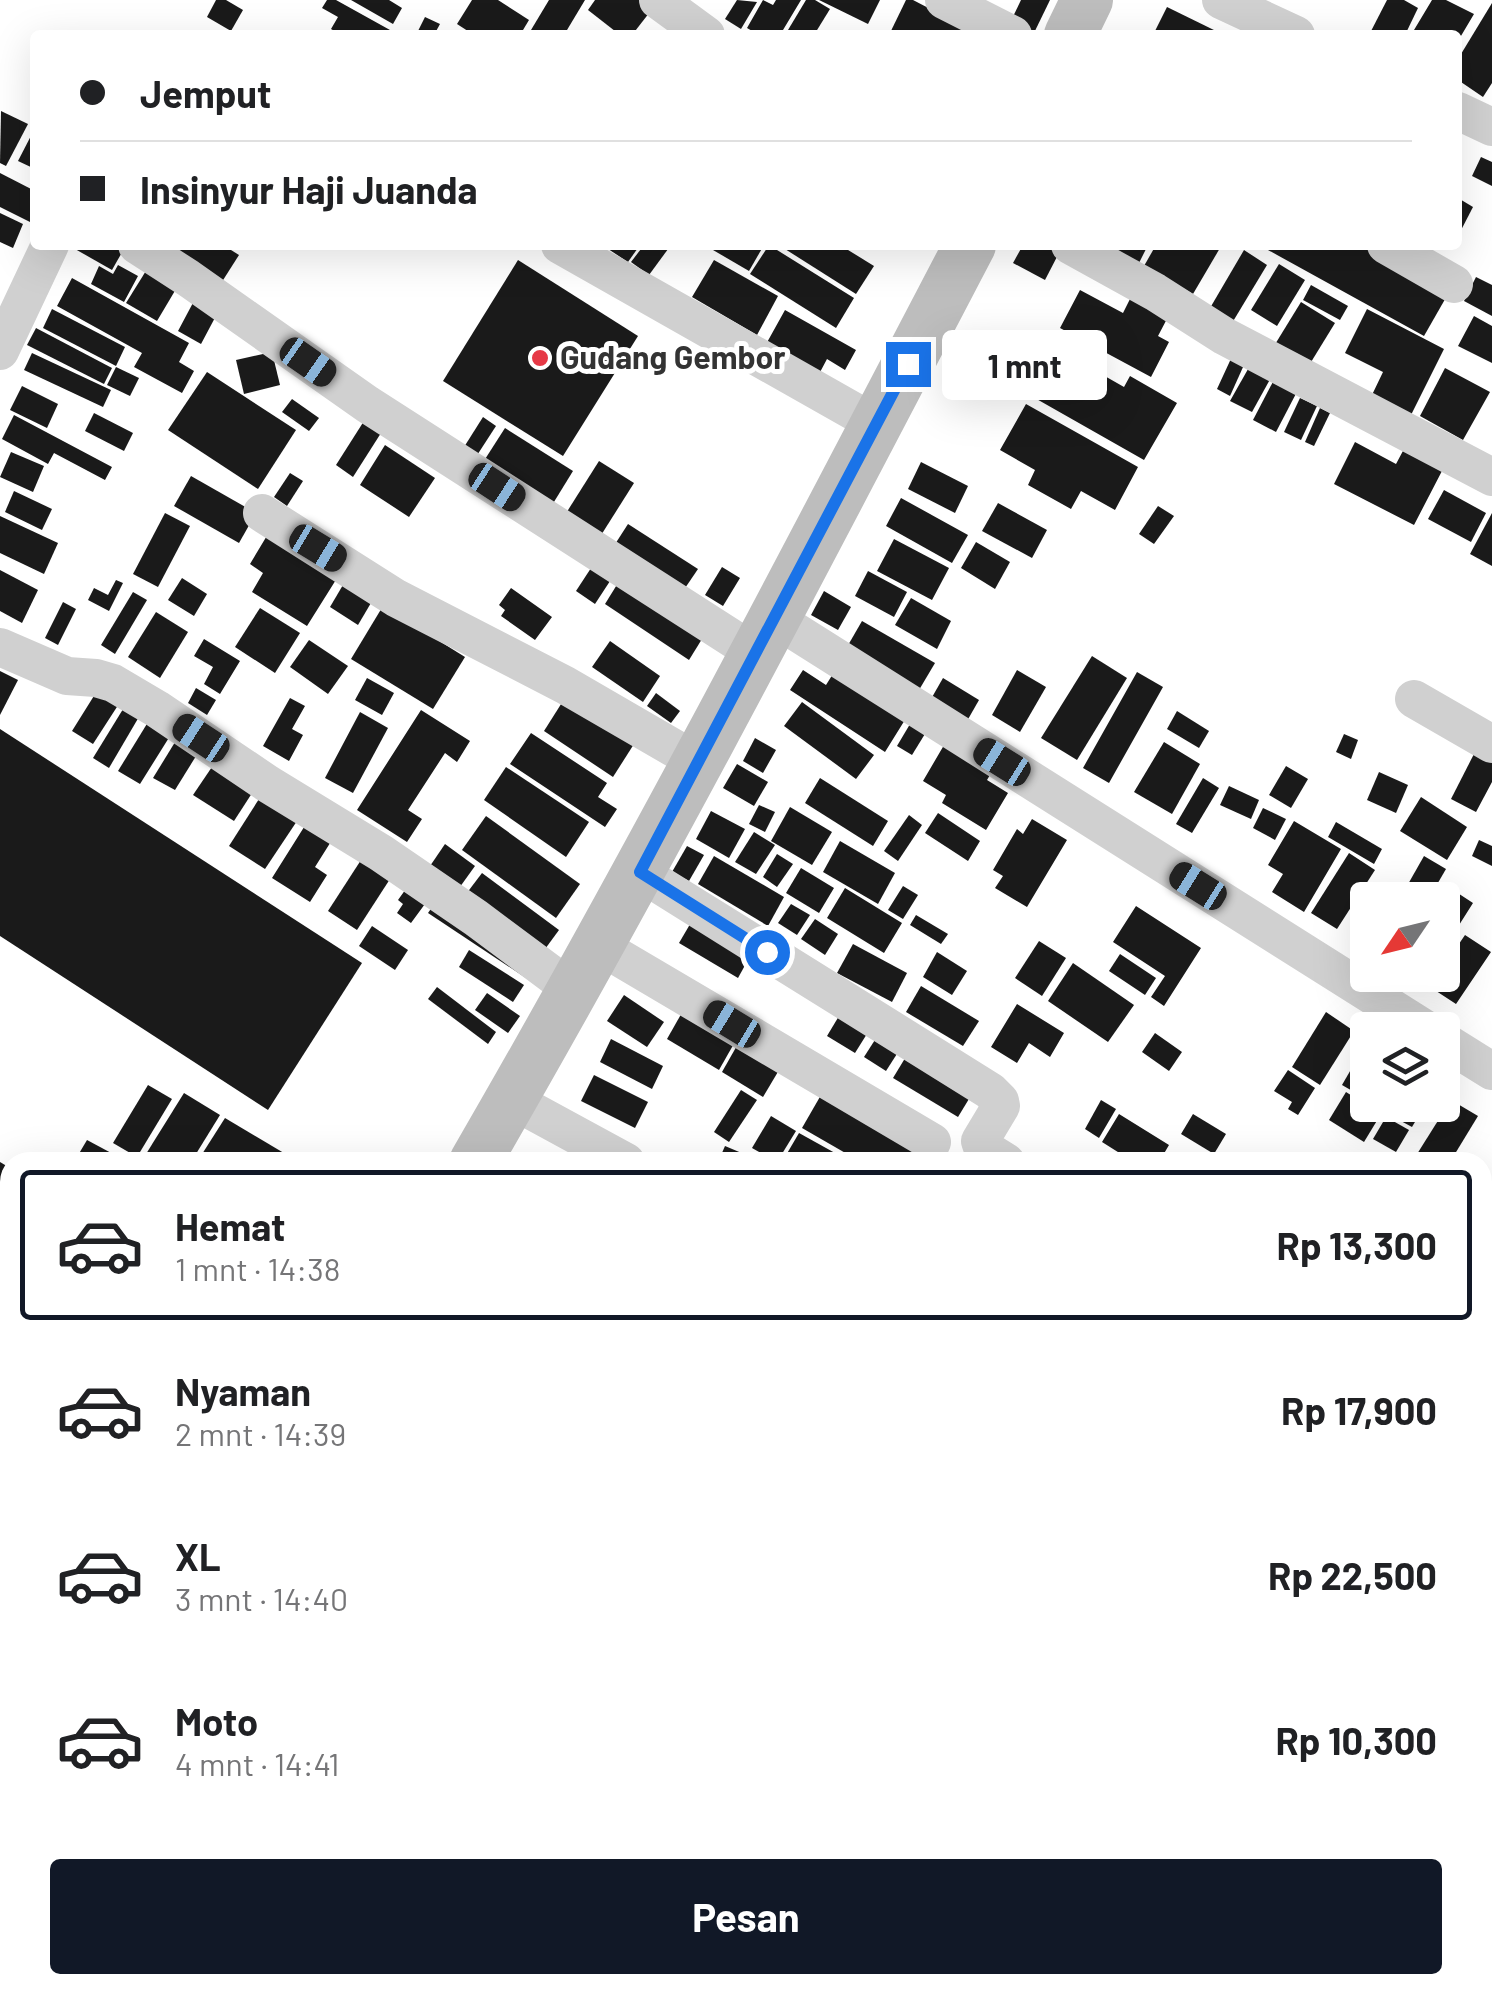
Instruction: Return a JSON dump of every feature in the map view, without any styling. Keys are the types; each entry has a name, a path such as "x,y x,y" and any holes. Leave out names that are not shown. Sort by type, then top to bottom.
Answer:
{"street":[{"path":"658,0 699,30"},
{"path":"944,0 1003,30"},
{"path":"1073,30 1088,0"},
{"path":"1221,0 1285,30"},
{"path":"1462,113 1492,127"},
{"path":"0,350 48,250"},
{"path":"144,250 368,404 1396,1012"},
{"path":"569,250 876,424"},
{"path":"481,1152 640,872 967,250"},
{"path":"1079,250 1224,336 1492,477"},
{"path":"1395,250 1454,284"},
{"path":"262,513 396,598 565,685 696,762"},
{"path":"0,646 67,676 113,684 157,709 268,784 382,852 574,991"},
{"path":"1414,698 1492,744"},
{"path":"640,872 990,1090 1001,1106 980,1141 990,1152"},
{"path":"598,946 932,1142"},
{"path":"1460,1051 1492,1071"},
{"path":"512,1100 608,1152"}],"building":[{"path":"216,0 226,0 243,10 232,30 207,17"},
{"path":"327,0 336,0 390,30 333,30 338,17 322,8"},
{"path":"351,0 389,0 402,8 393,24"},
{"path":"472,0 498,0 529,20 523,30 466,30 457,24"},
{"path":"549,0 585,0 567,30 531,30"},
{"path":"595,0 643,0 653,8 636,30 614,30 588,10"},
{"path":"737,0 757,2 741,29 725,19"},
{"path":"763,0 773,5 776,0 801,0 783,30 747,28"},
{"path":"806,0 815,0 830,9 817,30 788,30"},
{"path":"819,0 880,0 868,24"},
{"path":"906,0 965,27 964,30 891,30"},
{"path":"1021,0 1050,0 1035,30 1009,25"},
{"path":"1387,0 1404,0 1418,8 1407,30 1372,30"},
{"path":"1432,0 1446,0 1474,14 1462,34 1462,30 1414,30"},
{"path":"1492,3 1492,83 1483,97 1462,83 1462,52"},
{"path":"1167,7 1214,30 1156,30"},
{"path":"425,17 440,24 437,30 418,30"},
{"path":"1,111 28,124 6,166 0,163"},
{"path":"30,138 30,167 18,161"},
{"path":"1481,157 1492,162 1492,186 1472,176"},
{"path":"0,173 30,188 30,222 0,207"},
{"path":"1462,200 1473,207 1462,228"},
{"path":"0,213 23,224 13,248 0,242"},
{"path":"77,250 123,250 112,270"},
{"path":"160,250 231,250 239,255 218,288"},
{"path":"610,250 636,250 628,262"},
{"path":"640,250 667,250 649,275 631,262"},
{"path":"713,250 761,250 749,271"},
{"path":"766,250 777,250 854,298 836,328 750,274"},
{"path":"787,250 848,250 874,266 856,294"},
{"path":"1020,250 1060,251 1045,280 1013,263"},
{"path":"1110,250 1146,250 1135,271 1107,256"},
{"path":"1153,250 1219,250 1193,294 1144,266"},
{"path":"1244,250 1267,265 1226,333 1203,320"},
{"path":"1268,250 1368,250 1448,294 1424,336"},
{"name":"Gudang Gembor","path":"518,260 638,336 563,456 443,381"},
{"path":"714,260 778,296 757,335 692,297"},
{"path":"1279,264 1305,280 1277,326 1251,310"},
{"path":"118,265 138,276 124,302 91,284 99,266 113,274"},
{"path":"149,266 179,284 157,321 126,303"},
{"path":"1476,277 1492,285 1492,316 1464,301"},
{"path":"72,278 189,343 179,362 194,371 182,393 134,367 142,353 57,306"},
{"path":"1311,285 1348,306 1340,320 1303,300"},
{"path":"1080,290 1123,313 1132,295 1169,315 1158,336 1169,342 1151,377 1060,328"},
{"path":"195,299 218,312 201,344 178,331"},
{"path":"1301,302 1335,323 1308,367 1274,346"},
{"path":"52,309 125,347 116,366 43,328"},
{"path":"1367,309 1444,349 1410,417 1371,397 1383,372 1345,353"},
{"path":"785,310 856,350 845,370 827,359 818,376 765,346"},
{"path":"1474,316 1492,326 1492,363 1458,346"},
{"path":"36,328 112,368 104,384 27,345"},
{"path":"1052,346 1124,387 1130,376 1177,403 1144,460 1026,393"},
{"path":"1235,350 1248,356 1230,396 1217,389"},
{"path":"272,352 280,385 244,394 236,360"},
{"path":"32,353 111,390 103,407 24,370"},
{"path":"1252,362 1273,374 1252,412 1230,401"},
{"path":"116,367 139,378 130,396 107,385"},
{"path":"1445,368 1490,392 1463,440 1420,416"},
{"path":"207,372 296,430 258,489 168,430"},
{"path":"1277,374 1300,386 1276,432 1253,420"},
{"path":"22,386 58,404 47,428 10,410"},
{"path":"1300,398 1317,406 1301,440 1284,432"},
{"path":"292,399 319,418 309,431 282,412"},
{"path":"1026,404 1138,467 1115,510 1081,491 1071,509 1028,485 1035,470 1000,450"},
{"path":"1320,408 1330,413 1314,446 1305,442"},
{"path":"94,413 133,433 124,451 85,431"},
{"path":"14,415 112,467 105,480 54,453 48,464 2,439"},
{"path":"483,417 496,426 472,463 459,455"},
{"path":"364,421 381,433 353,477 336,465"},
{"path":"505,428 573,471 549,510 480,467"},
{"path":"1355,442 1396,464 1404,449 1443,469 1414,525 1334,484"},
{"path":"385,445 435,478 409,517 360,485"},
{"path":"11,452 44,466 33,492 0,477"},
{"path":"599,461 634,483 598,540 563,518"},
{"path":"921,462 968,486 955,513 908,489"},
{"path":"290,473 303,481 287,506 274,497"},
{"path":"191,476 256,513 239,543 174,506"},
{"path":"1444,490 1486,513 1471,542 1428,519"},
{"path":"14,491 52,509 42,530 5,512"},
{"path":"901,498 968,535 952,563 886,526"},
{"path":"998,503 1047,530 1032,558 982,531"},
{"path":"1158,506 1174,516 1154,544 1139,534"},
{"path":"165,513 190,526 158,587 133,574"},
{"path":"1492,513 1492,566 1470,554"},
{"path":"0,516 58,543 44,574 0,553"},
{"path":"274,524 344,567 307,626 252,592 263,573 250,564"},
{"path":"628,524 698,569 679,597 610,552"},
{"path":"894,539 949,568 932,600 877,571"},
{"path":"976,542 1010,562 995,589 961,568"},
{"path":"593,565 612,578 595,604 576,591"},
{"path":"722,567 740,578 723,606 705,595"},
{"path":"0,570 38,590 22,623 0,611"},
{"path":"868,571 907,592 894,617 855,596"},
{"path":"350,573 378,591 358,625 330,607"},
{"path":"182,578 207,594 194,616 168,600"},
{"path":"116,580 123,583 109,611 88,600 94,588 108,595"},
{"path":"618,583 702,639 689,660 605,604"},
{"path":"511,588 552,617 535,640 501,616 505,610 499,605"},
{"path":"824,591 851,607 838,630 811,615"},
{"path":"133,592 147,600 115,654 101,645"},
{"path":"911,598 951,621 937,649 895,625"},
{"path":"63,602 76,609 58,645 45,638"},
{"path":"383,606 465,657 433,709 351,659"},
{"path":"260,608 300,633 275,673 235,647"},
{"path":"156,612 188,632 160,678 128,657"},
{"path":"862,621 935,663 919,690 847,647"},
{"path":"204,639 240,661 220,694 204,684 213,667 194,656"},
{"path":"309,640 348,666 328,694 290,667"},
{"path":"610,641 660,676 643,702 592,667"},
{"path":"1092,656 1127,678 1077,760 1041,738"},
{"path":"836,669 908,715 885,752 790,690 803,670 826,685"},
{"path":"1017,670 1046,687 1020,732 992,715"},
{"path":"0,671 18,680 0,715"},
{"path":"1137,672 1163,687 1109,783 1083,768"},
{"path":"367,678 394,693 382,715 355,700"},
{"path":"943,678 979,700 967,721 931,699"},
{"path":"102,683 124,696 93,744 72,731"},
{"path":"196,688 216,700 207,715 188,703"},
{"path":"656,693 680,711 671,723 647,706"},
{"path":"290,698 305,706 292,729 303,735 289,761 263,746"},
{"path":"128,701 143,710 109,768 93,758"},
{"path":"563,701 641,733 613,777 544,731"},
{"path":"802,702 874,755 856,779 784,726"},
{"path":"421,710 470,741 457,762 445,753 408,810 422,819 407,842 357,810"},
{"path":"1177,711 1209,731 1199,748 1167,729"},
{"path":"360,712 388,728 353,793 325,778"},
{"path":"153,714 175,728 140,784 118,771"},
{"path":"913,719 928,729 912,755 897,746"},
{"path":"0,729 362,963 268,1110 0,936"},
{"path":"531,733 607,783 598,797 617,809 605,827 510,764"},
{"path":"180,734 201,748 175,790 153,778"},
{"path":"1344,734 1358,740 1351,759 1336,752"},
{"path":"755,738 776,750 763,773 743,761"},
{"path":"947,740 994,768 987,780 1008,793 986,830 942,803 946,795 923,781"},
{"path":"1164,742 1200,764 1172,814 1134,792"},
{"path":"1476,750 1492,759 1492,782 1476,812 1451,799"},
{"path":"218,758 258,784 234,821 193,795"},
{"path":"737,764 768,782 754,806 723,788"},
{"path":"1286,766 1308,779 1291,808 1269,795"},
{"path":"506,767 589,822 566,857 484,800"},
{"path":"1379,772 1408,785 1396,813 1367,800"},
{"path":"820,778 888,821 873,846 805,803"},
{"path":"1203,778 1219,788 1192,833 1176,824"},
{"path":"1229,786 1259,800 1251,819 1220,805"},
{"path":"266,788 303,812 265,869 229,846"},
{"path":"1421,797 1467,827 1447,860 1400,831"},
{"path":"759,805 775,812 765,832 749,824"},
{"path":"790,807 832,832 812,865 771,841"},
{"path":"1263,808 1286,819 1275,840 1253,828"},
{"path":"711,811 745,829 729,858 696,839"},
{"path":"938,813 980,841 968,861 925,833"},
{"path":"909,815 922,825 898,861 884,851"},
{"path":"311,816 337,832 315,867 327,875 310,902 272,878"},
{"path":"486,816 580,884 556,918 462,850"},
{"path":"1032,819 1067,840 1027,907 995,888 1003,876 993,870 1017,829 1023,834"},
{"path":"1294,821 1341,849 1304,912 1272,892 1283,874 1268,865"},
{"path":"1336,822 1382,849 1374,864 1328,837"},
{"path":"754,832 775,845 756,874 735,862"},
{"path":"1479,840 1492,846 1492,866 1472,856"},
{"path":"840,841 895,873 878,904 823,872"},
{"path":"445,844 475,866 457,891 428,869"},
{"path":"687,846 704,855 689,881 672,872"},
{"path":"1349,853 1375,870 1367,882 1350,882 1350,909 1337,929 1311,913"},
{"path":"777,854 793,864 777,887 763,877"},
{"path":"714,856 784,897 768,926 698,884"},
{"path":"1424,856 1446,869 1438,882 1409,882"},
{"path":"361,860 390,879 357,930 328,911"},
{"path":"801,868 834,888 819,913 786,893"},
{"path":"482,873 559,930 537,960 460,902"},
{"path":"413,879 433,893 411,923 397,913 403,904 398,900"},
{"path":"903,886 918,895 903,919 888,910"},
{"path":"845,888 902,923 884,953 827,918"},
{"path":"1460,894 1473,903 1460,924"},
{"path":"437,900 526,978 428,913"},
{"path":"791,904 810,915 797,935 778,923"},
{"path":"1136,906 1201,948 1164,1006 1151,997 1165,976 1113,942"},
{"path":"696,914 754,949 738,978 679,943"},
{"path":"916,915 948,934 941,944 910,925"},
{"path":"815,919 838,934 825,955 801,939"},
{"path":"372,926 408,950 395,970 359,946"},
{"path":"1465,935 1491,952 1456,1004 1438,992 1460,992 1460,942"},
{"path":"1039,941 1066,958 1042,996 1015,978"},
{"path":"853,944 907,973 892,1002 837,973"},
{"path":"469,950 524,985 513,1002 459,967"},
{"path":"937,952 967,971 952,995 923,977"},
{"path":"1120,954 1156,978 1145,995 1109,971"},
{"path":"1073,963 1134,1005 1108,1042 1048,1001"},
{"path":"921,986 979,1021 963,1046 906,1012"},
{"path":"437,987 496,1032 488,1044 428,999"},
{"path":"487,993 520,1016 508,1033 475,1010"},
{"path":"624,995 664,1022 647,1047 607,1021"},
{"path":"688,1002 740,1033 719,1070 667,1039"},
{"path":"1017,1004 1064,1033 1050,1057 1029,1043 1017,1063 991,1047"},
{"path":"842,1011 870,1029 855,1053 827,1036"},
{"path":"1326,1012 1350,1028 1350,1037 1320,1085 1292,1067"},
{"path":"880,1032 902,1046 886,1071 864,1057"},
{"path":"1155,1033 1182,1052 1169,1071 1142,1052"},
{"path":"743,1035 785,1060 763,1097 722,1072"},
{"path":"611,1039 663,1066 652,1089 600,1062"},
{"path":"910,1050 975,1089 958,1117 893,1078"},
{"path":"1288,1070 1315,1088 1298,1115 1288,1109 1292,1102 1274,1091"},
{"path":"1350,1071 1350,1090 1342,1085"},
{"path":"594,1075 648,1102 635,1128 581,1101"},
{"path":"148,1085 172,1099 140,1152 128,1152 113,1143"},
{"path":"741,1090 757,1100 729,1142 714,1132"},
{"path":"1346,1092 1350,1095 1350,1122 1376,1122 1364,1142 1329,1120"},
{"path":"184,1093 220,1115 197,1152 147,1152"},
{"path":"821,1095 919,1152 844,1152 802,1128"},
{"path":"1101,1100 1116,1109 1099,1138 1085,1129"},
{"path":"1460,1105 1478,1116 1456,1152 1418,1152 1437,1122 1460,1122"},
{"path":"1119,1114 1169,1145 1165,1152 1118,1152 1102,1142"},
{"path":"1193,1114 1226,1134 1215,1152 1211,1152 1181,1134"},
{"path":"771,1116 796,1131 783,1152 759,1152 752,1148"},
{"path":"225,1118 282,1152 203,1152"},
{"path":"1383,1122 1395,1122 1409,1130 1396,1152 1373,1139"},
{"path":"799,1133 833,1152 788,1152"},
{"path":"87,1140 109,1152 80,1152"}],"place":[{"name":"Gudang Gembor","path":"540,358"}],"route":[{"path":"767,952 640,872 908,364"}]}
